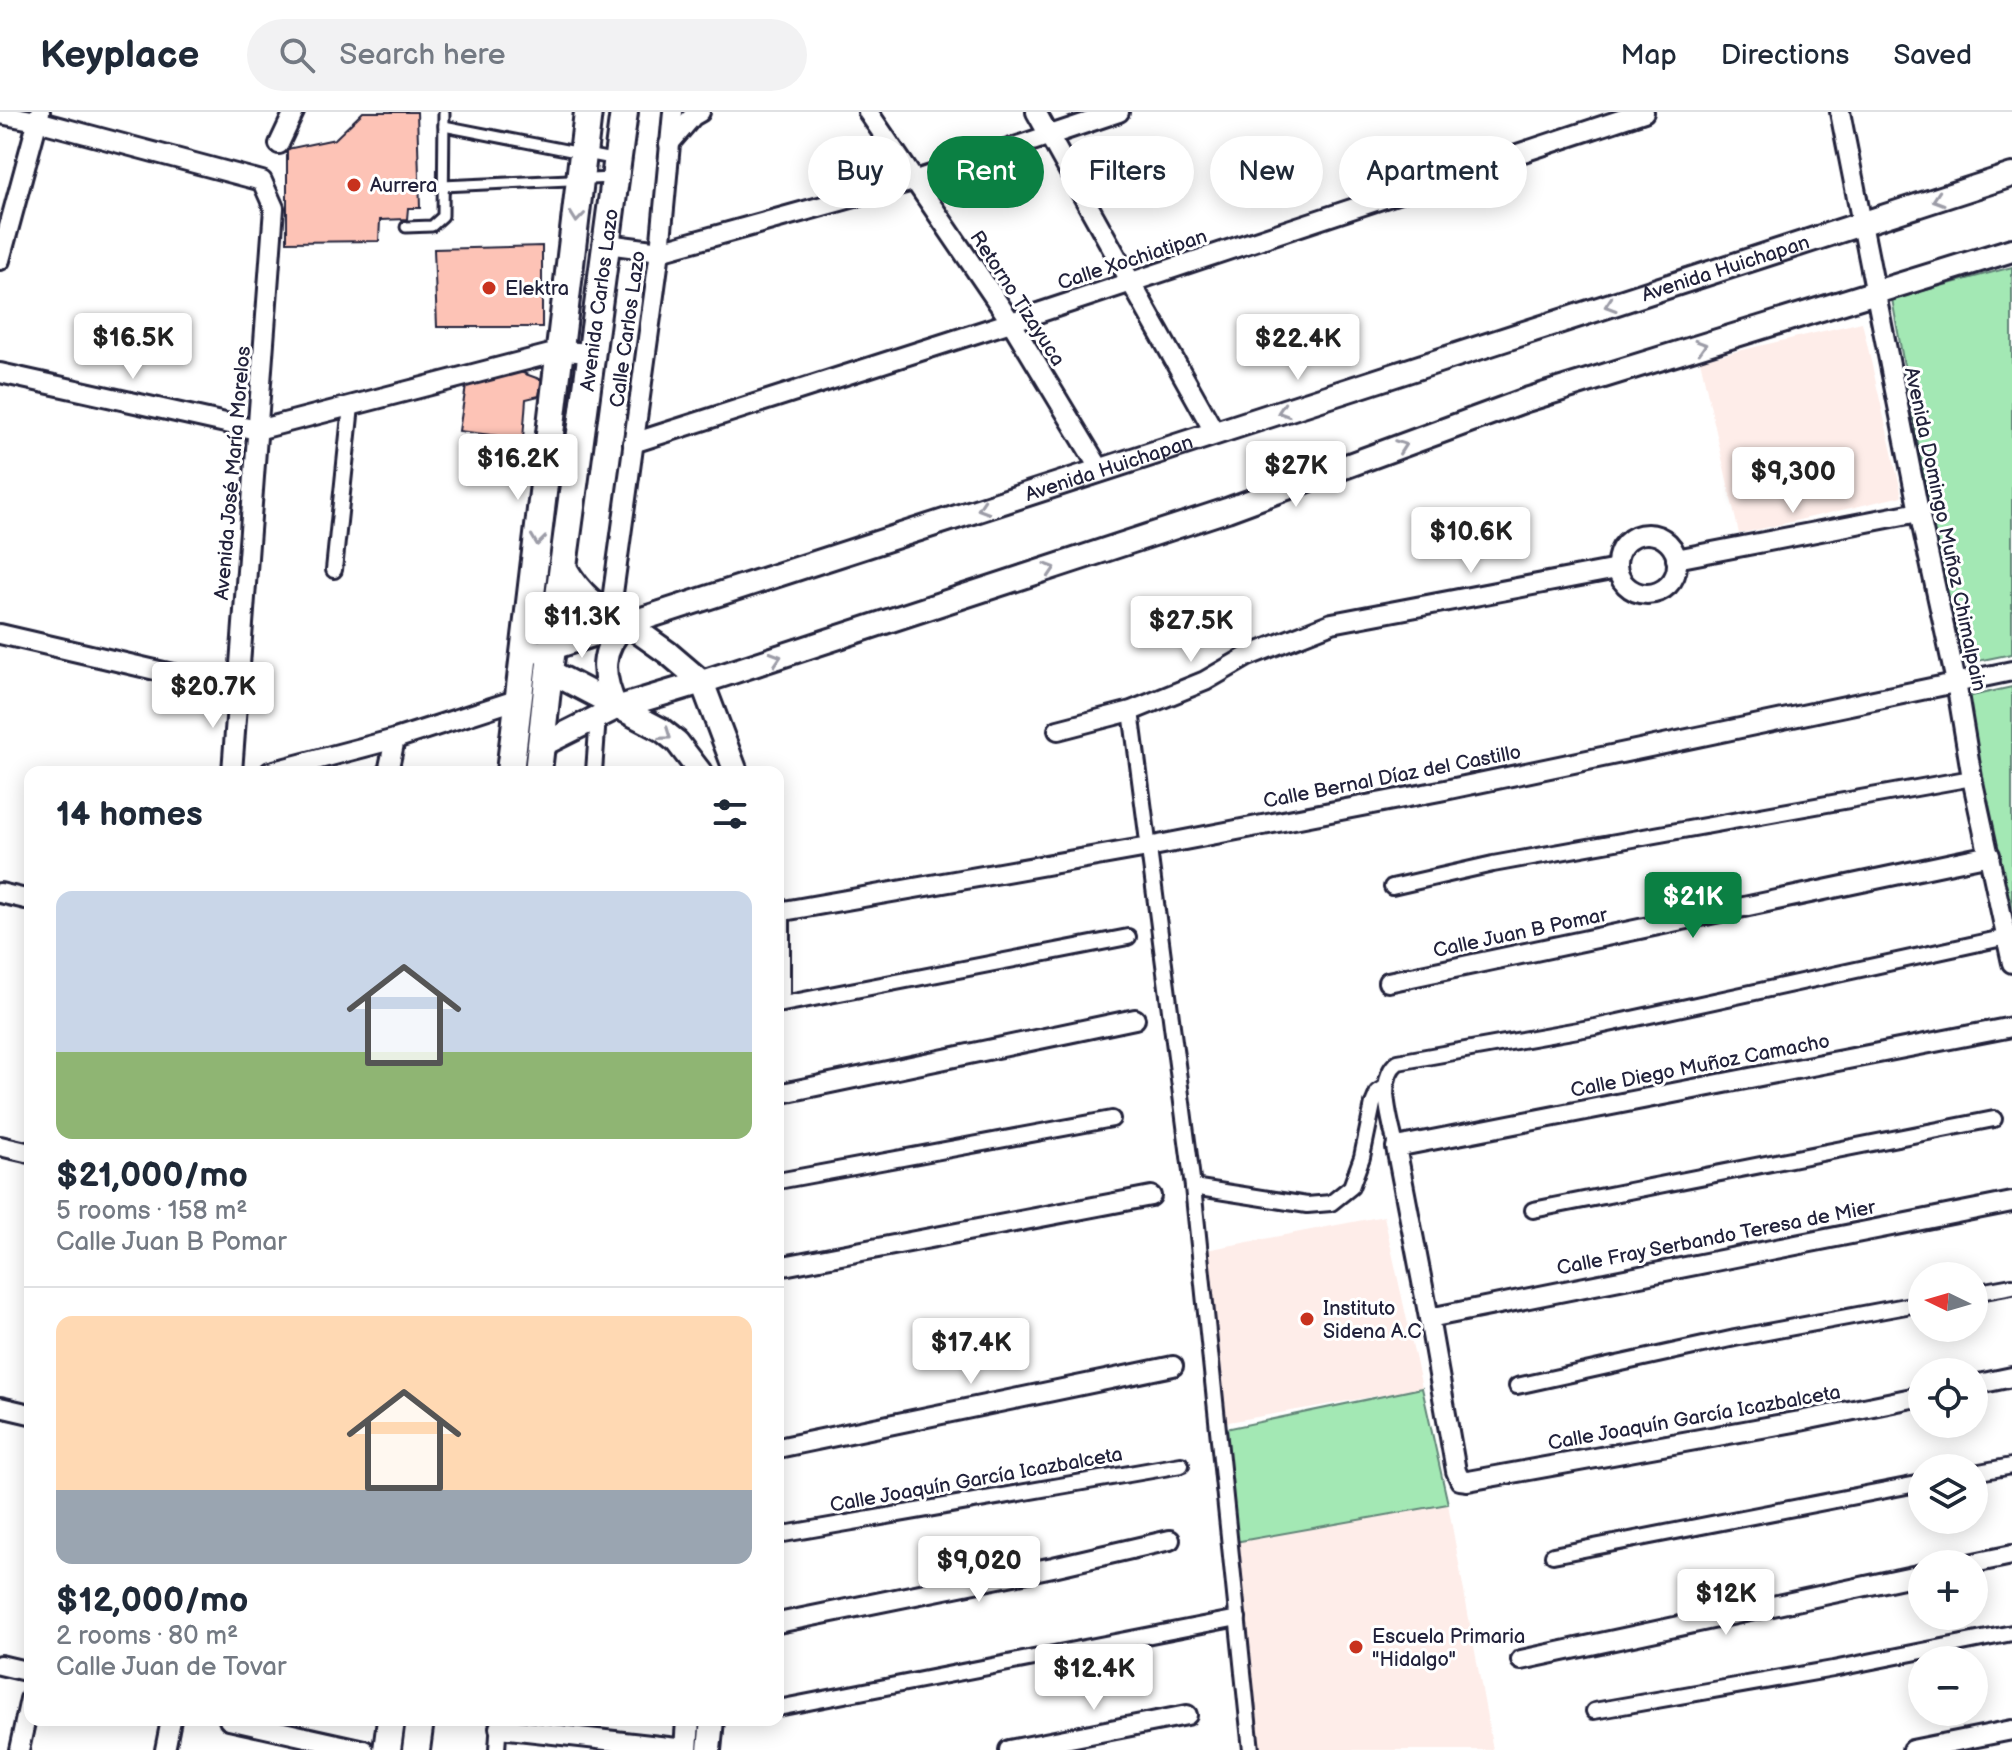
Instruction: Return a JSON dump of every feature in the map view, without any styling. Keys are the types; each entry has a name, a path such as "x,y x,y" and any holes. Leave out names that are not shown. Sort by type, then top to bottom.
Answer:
{"main road":[{"name":"Avenida Carlos Lazo","path":"545,655 528,625 588,112"},
{"name":"Avenida Carlos Lazo","path":"540,766 548,742 545,655 563,568 592,353 612,245 624,112"},
{"path":"563,568 577,591 611,623"},
{"path":"511,766 519,699 545,655"},
{"path":"387,1750 390,1726"},
{"path":"416,1750 419,1726"}],"street":[{"path":"279,144 294,112"},
{"name":"Calle Carlos Lazo","path":"611,623 673,112"},
{"path":"669,144 700,112"},
{"name":"Retorno Tizayuca","path":"868,112 1011,322 1101,471"},
{"path":"1036,112 1215,433"},
{"path":"612,245 657,251 913,181 1119,112"},
{"name":"Calle Xochiatipan","path":"633,443 1011,322 1644,112"},
{"name":"Avenida Domingo Muñoz Chimalpain","path":"1840,112 1956,682 1972,778 2012,963"},
{"path":"0,114 39,117 0,260"},
{"name":"Avenida José María Morelos","path":"39,117 262,181 276,215 232,766"},
{"name":"Avenida Huichapan","path":"545,655 611,623 1101,471 2012,175"},
{"path":"548,742 601,715 1227,510 1526,400 2012,250"},
{"path":"0,373 257,430 562,351 592,353"},
{"path":"334,570 351,406"},
{"path":"1676,559 1919,512"},
{"path":"1642,534 1664,540 1672,548 1676,559 1676,571 1671,582 1651,594 1629,589 1617,569 1617,557 1622,547 1642,534"},
{"path":"1058,730 1131,711 1205,681 1248,656 1332,623 1617,569"},
{"path":"611,623 668,653 702,682 734,766"},
{"path":"595,766 606,685 604,666 608,648 617,632 611,623"},
{"path":"0,634 237,689"},
{"path":"545,655 601,715 662,730 677,742 695,766"},
{"name":"Calle Bernal Díaz del Castillo","path":"784,911 1148,847 1445,790 2012,671"},
{"path":"293,766 395,739 519,699"},
{"path":"1131,711 1193,1187 1251,1750"},
{"path":"389,766 395,739"},
{"path":"1392,887 1493,864 1972,778"},
{"name":"Calle Juan B Pomar","path":"1388,982 1990,855"},
{"path":"0,893 24,899"},
{"path":"784,1004 1128,937"},
{"path":"1429,1318 1386,1087 1392,1067 1398,1062 1595,1027 2007,937"},
{"path":"784,1093 1135,1019"},
{"name":"Calle Diego Muñoz Camacho","path":"1396,1147 2012,1027"},
{"path":"1193,1187 1307,1205 1331,1203 1351,1187 1362,1157 1373,1104 1378,1092 1386,1087"},
{"path":"784,1180 1112,1119"},
{"path":"1533,1210 1994,1119"},
{"path":"0,1146 24,1152"},
{"path":"784,1266 1151,1196"},
{"name":"Calle Fray Serbando Teresa de Mier","path":"1429,1318 2012,1202"},
{"path":"1988,1290 2012,1286"},
{"path":"1517,1386 1735,1338 1908,1306"},
{"name":"Calle Joaquín García Icazbalceta","path":"1429,1318 1460,1480 1800,1421 1908,1399"},
{"path":"784,1447 1173,1366"},
{"path":"1988,1382 2012,1377"},
{"path":"0,1407 24,1413"},
{"name":"Calle Joaquín García Icazbalceta","path":"784,1534 1181,1465"},
{"path":"1988,1470 2012,1466"},
{"path":"1553,1555 1908,1486"},
{"path":"784,1622 1170,1540"},
{"path":"1988,1560 2012,1555"},
{"path":"1521,1660 1908,1577"},
{"path":"784,1707 1238,1618"},
{"path":"1594,1711 1833,1669 2012,1633"},
{"path":"0,1665 24,1671"},
{"path":"1009,1750 1187,1715"},
{"path":"19,1750 24,1726"},
{"path":"165,1750 170,1726"},
{"path":"256,1726 364,1750"},
{"path":"497,1750 499,1726"},
{"path":"514,1726 686,1749 686,1726"},
{"path":"709,1750 714,1726"},
{"path":"1912,1750 2012,1730"}],"lane":[{"path":"406,227 432,226 443,216 444,113"},
{"path":"444,126 582,167 617,169"},
{"path":"443,186 582,167 617,169"}],"shaded area":[{"path":"1862,322 1902,496 1739,534 1700,360"},
{"name":"Instituto Sidena A.C","path":"1384,1216 1422,1388 1217,1424 1201,1251"},
{"name":"Escuela Primaria \"Hidalgo\"","path":"1448,1504 1493,1750 1245,1750 1229,1543"}],"green space":[{"path":"2012,267 2012,654 1958,665 1892,299"},
{"path":"2012,687 2012,930 1967,697"},
{"path":"1422,1388 1448,1504 1229,1543 1216,1431"}],"building":[{"name":"Aurrera","path":"363,112 417,112 420,208 408,208 407,219 380,220 379,241 287,242 287,149 335,139"},
{"name":"Elektra","path":"542,246 542,327 437,327 434,249"},
{"path":"520,372 542,380 539,396 526,399 523,439 459,431 466,386"}],"place":[{"name":"Aurrera","path":"354,185"},
{"name":"Elektra","path":"489,288"},
{"name":"Instituto Sidena A.C","path":"1307,1319"},
{"name":"Escuela Primaria \"Hidalgo\"","path":"1356,1647"}]}
